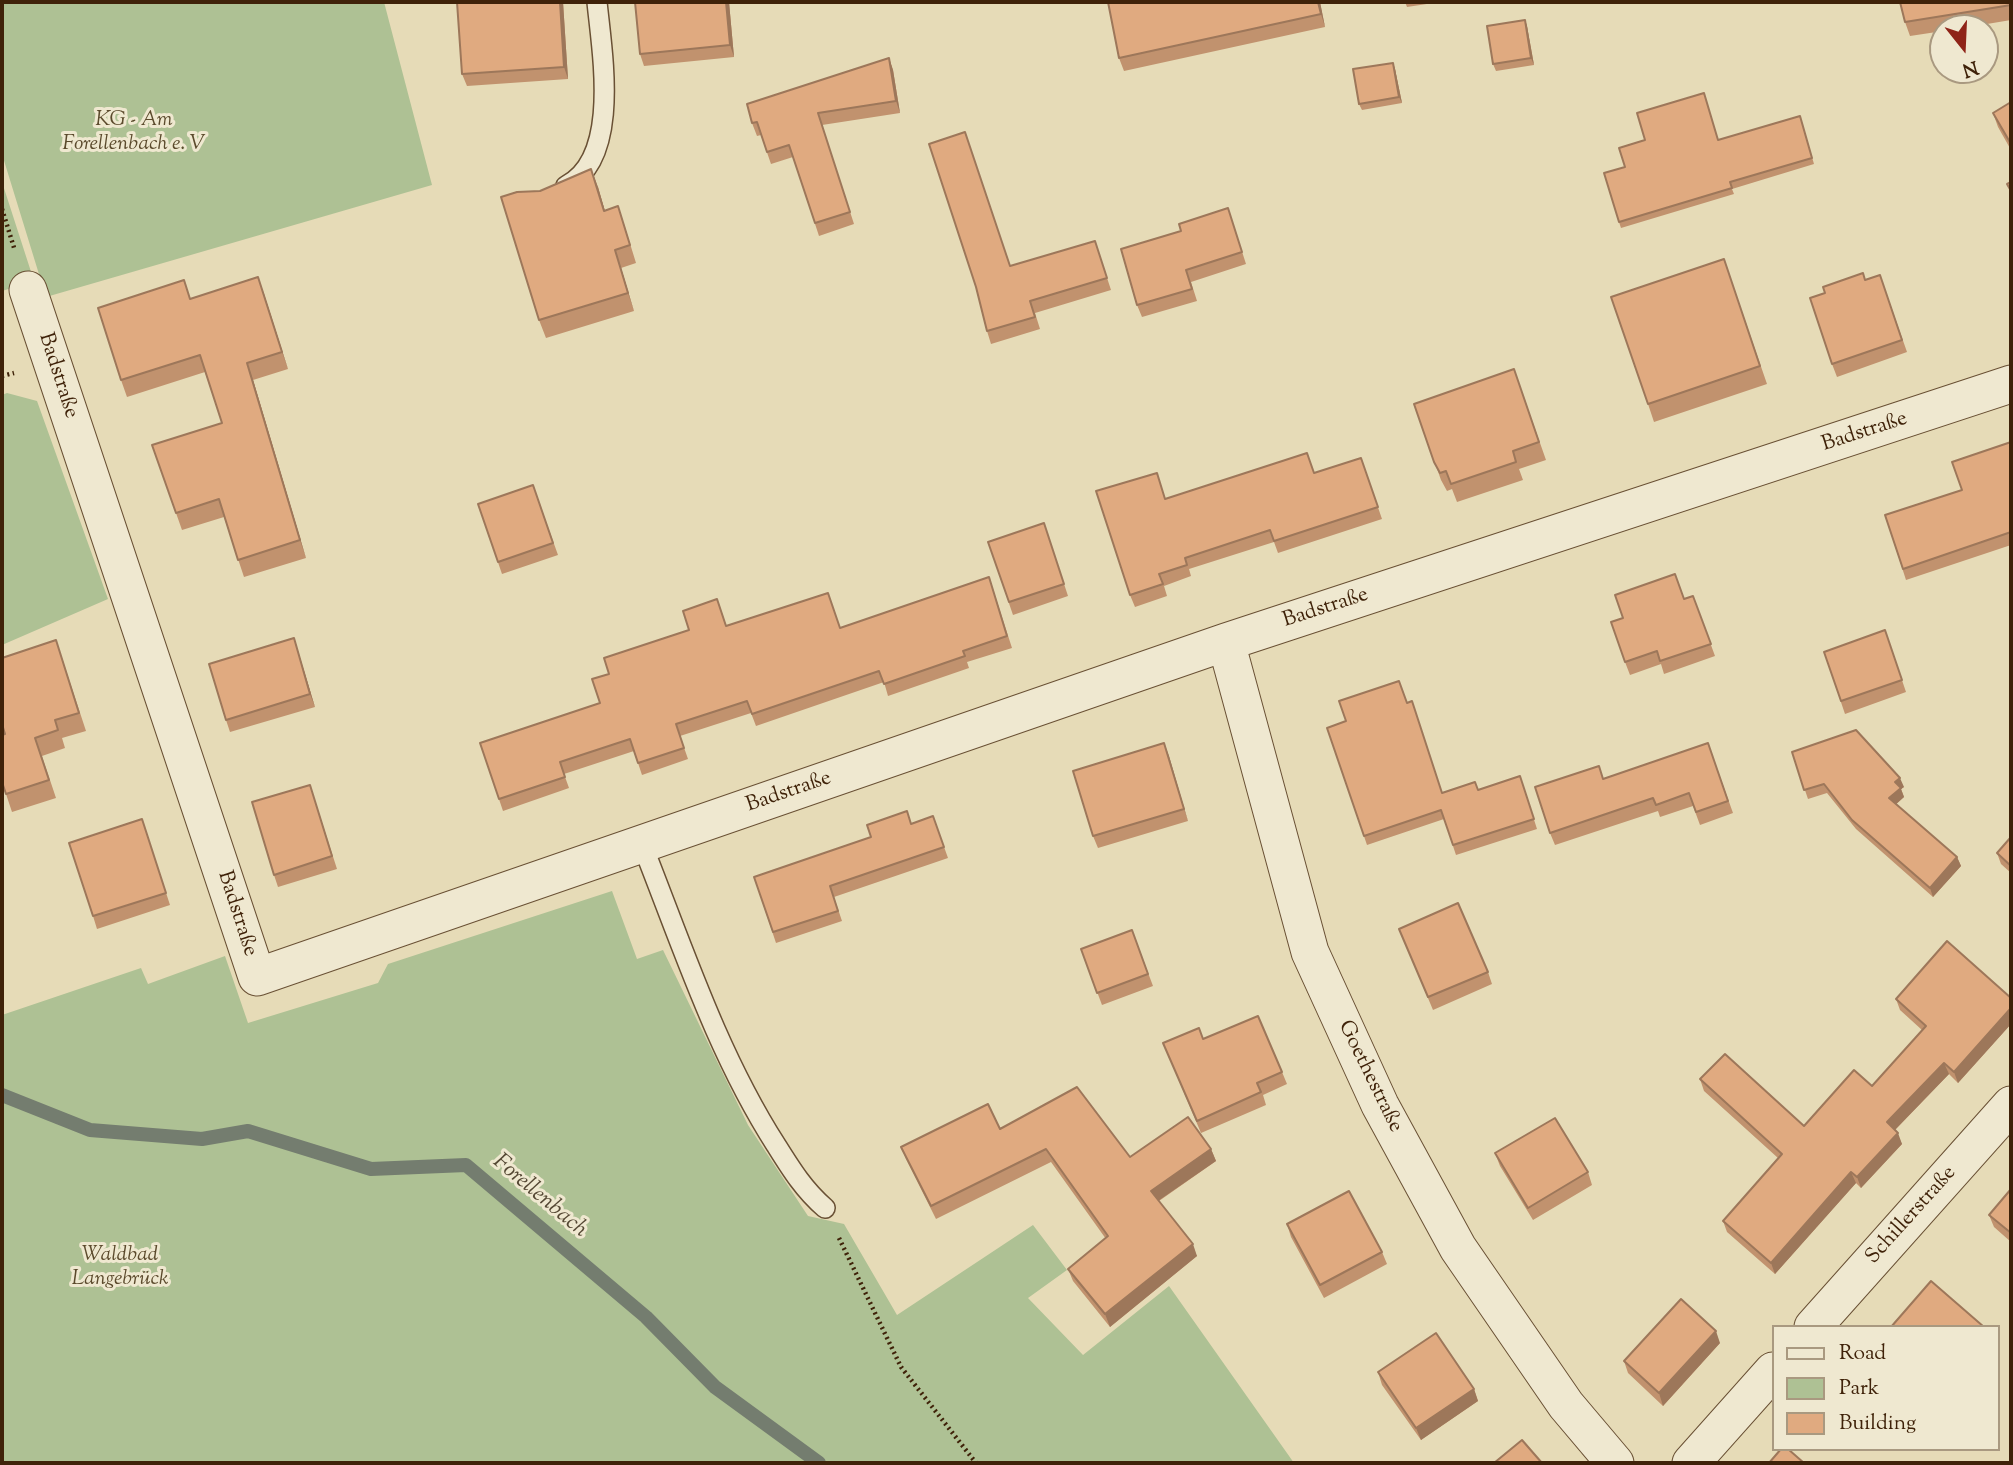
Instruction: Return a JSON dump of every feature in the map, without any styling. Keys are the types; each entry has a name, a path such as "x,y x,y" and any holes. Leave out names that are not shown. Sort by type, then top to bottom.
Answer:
{"street":[{"name":"Badstraße","path":"28,290 257,977 1226,642 2011,384"},
{"name":"Goethestraße","path":"1226,642 1310,952 1380,1105 1458,1248 1566,1405 1615,1463"},
{"name":"Schillerstraße","path":"1815,1325 2011,1105"},
{"path":"1691,1463 1772,1372"}],"lane":[{"path":"551,193 580,179 593,163 603,121 597,2"},
{"path":"642,844 717,1032 757,1115 805,1191 825,1208"}],"path":[{"path":"825,1208 901,1367 976,1463"}],"green space":[{"name":"KG - Am Forellenbach e. V","path":"2,2 384,2 432,185 46,297 2,154"},
{"path":"2,182 34,281 2,291"},
{"path":"7,393 37,401 108,599 2,645 2,395"},
{"name":"Waldbad Langebrück","path":"612,891 637,959 663,950 748,1125 808,1216 844,1224 897,1315 1033,1225 1067,1270 1028,1298 1083,1355 1169,1286 1294,1463 2,1463 2,1015 141,968 148,984 225,956 248,1023 378,983 388,964"}],"building":[{"path":"457,2 560,2 564,67 462,74"},
{"path":"635,2 726,2 730,45 640,54"},
{"path":"1108,2 1318,2 1321,14 1119,58"},
{"path":"1900,2 2011,2 2011,5 1955,14 1929,14 1929,18 1905,22"},
{"path":"1525,20 1531,58 1493,64 1487,26"},
{"path":"889,58 896,101 818,113 850,212 815,223 789,145 767,152 757,122 752,123 747,104"},
{"path":"1393,63 1399,97 1359,104 1353,69"},
{"path":"1704,93 1718,140 1800,116 1812,158 1730,182 1732,188 1619,222 1604,173 1625,167 1619,148 1645,140 1637,113"},
{"path":"2011,102 2011,144 1993,113"},
{"path":"965,132 1010,266 1095,241 1107,278 1030,301 1035,317 987,331 976,287 929,144"},
{"path":"591,169 604,211 618,206 630,245 615,250 628,293 539,320 501,197 517,192 540,191"},
{"path":"1228,208 1242,252 1186,270 1192,289 1137,305 1121,249 1181,231 1179,224"},
{"path":"1724,259 1760,366 1648,404 1611,297"},
{"path":"1863,273 1865,280 1880,275 1902,340 1832,364 1810,298 1825,293 1823,287"},
{"path":"258,277 282,352 247,363 300,540 238,560 219,499 176,513 152,445 222,423 200,355 121,380 98,308 184,280 190,299"},
{"path":"1514,369 1539,442 1513,451 1516,462 1451,484 1446,471 1440,473 1434,462 1414,404"},
{"path":"2011,442 2011,532 1903,569 1885,515 1962,490 1952,462"},
{"path":"1307,453 1314,473 1361,458 1378,507 1274,541 1270,530 1185,558 1187,565 1159,574 1163,584 1130,595 1096,491 1157,473 1165,499"},
{"path":"533,485 553,543 498,562 478,504"},
{"path":"1044,523 1064,584 1009,602 988,542"},
{"path":"1675,574 1684,599 1693,596 1711,644 1660,661 1657,651 1625,662 1611,622 1623,618 1615,595"},
{"path":"989,577 1007,636 963,651 965,656 884,684 879,671 752,714 747,701 676,724 684,748 638,763 630,739 560,762 565,777 499,799 480,743 600,703 592,679 609,674 604,658 689,630 683,611 717,599 726,626 828,593 840,628"},
{"path":"1885,630 1902,680 1841,701 1824,652"},
{"path":"294,638 310,694 226,720 209,664"},
{"path":"56,640 79,713 55,720 58,730 35,738 49,780 6,794 2,782 2,735 5,734 2,724 2,658"},
{"path":"1399,681 1407,703 1412,701 1442,793 1475,782 1478,790 1520,776 1534,819 1453,845 1441,810 1364,836 1327,728 1346,721 1339,701"},
{"path":"1856,730 1900,778 1895,782 1901,788 1889,798 1957,857 1930,888 1852,820 1824,784 1804,790 1792,752"},
{"path":"1164,743 1184,809 1093,836 1073,771"},
{"path":"1708,743 1728,801 1696,812 1689,793 1656,805 1653,798 1550,833 1535,787 1599,766 1603,779"},
{"path":"310,785 332,856 274,875 252,802"},
{"path":"907,811 911,824 933,816 944,847 830,886 838,911 773,932 754,877 871,837 867,825"},
{"path":"142,819 166,893 93,916 69,843"},
{"path":"2011,837 2011,866 1997,853"},
{"path":"1458,903 1488,972 1428,997 1399,929"},
{"path":"1132,930 1148,974 1097,993 1081,949"},
{"path":"1947,941 2011,998 2011,1008 1954,1072 1944,1063 1887,1122 1898,1133 1857,1177 1851,1172 1771,1263 1723,1221 1782,1154 1700,1079 1725,1054 1804,1126 1854,1070 1872,1086 1926,1026 1896,999"},
{"path":"1258,1016 1282,1072 1257,1083 1261,1092 1197,1121 1163,1043 1199,1028 1203,1039"},
{"path":"1077,1087 1130,1157 1188,1117 1211,1149 1151,1191 1193,1244 1105,1314 1068,1269 1108,1236 1046,1149 931,1206 901,1147 988,1104 1000,1129"},
{"path":"1555,1118 1588,1172 1528,1208 1495,1153"},
{"path":"2011,1189 2011,1233 1989,1215"},
{"path":"1349,1191 1382,1252 1320,1285 1287,1224"},
{"path":"1931,1281 1982,1325 1893,1325"},
{"path":"1681,1299 1716,1331 1659,1393 1624,1361"},
{"path":"1436,1333 1474,1389 1416,1428 1378,1372"},
{"path":"1522,1440 1542,1463 1494,1463"},
{"path":"1779,1451 1790,1451 1804,1463 1769,1463"}],"waterway":[{"name":"Forellenbach","path":"2,1095 90,1130 202,1139 248,1131 371,1169 466,1165 646,1317 715,1387 819,1463"}]}
